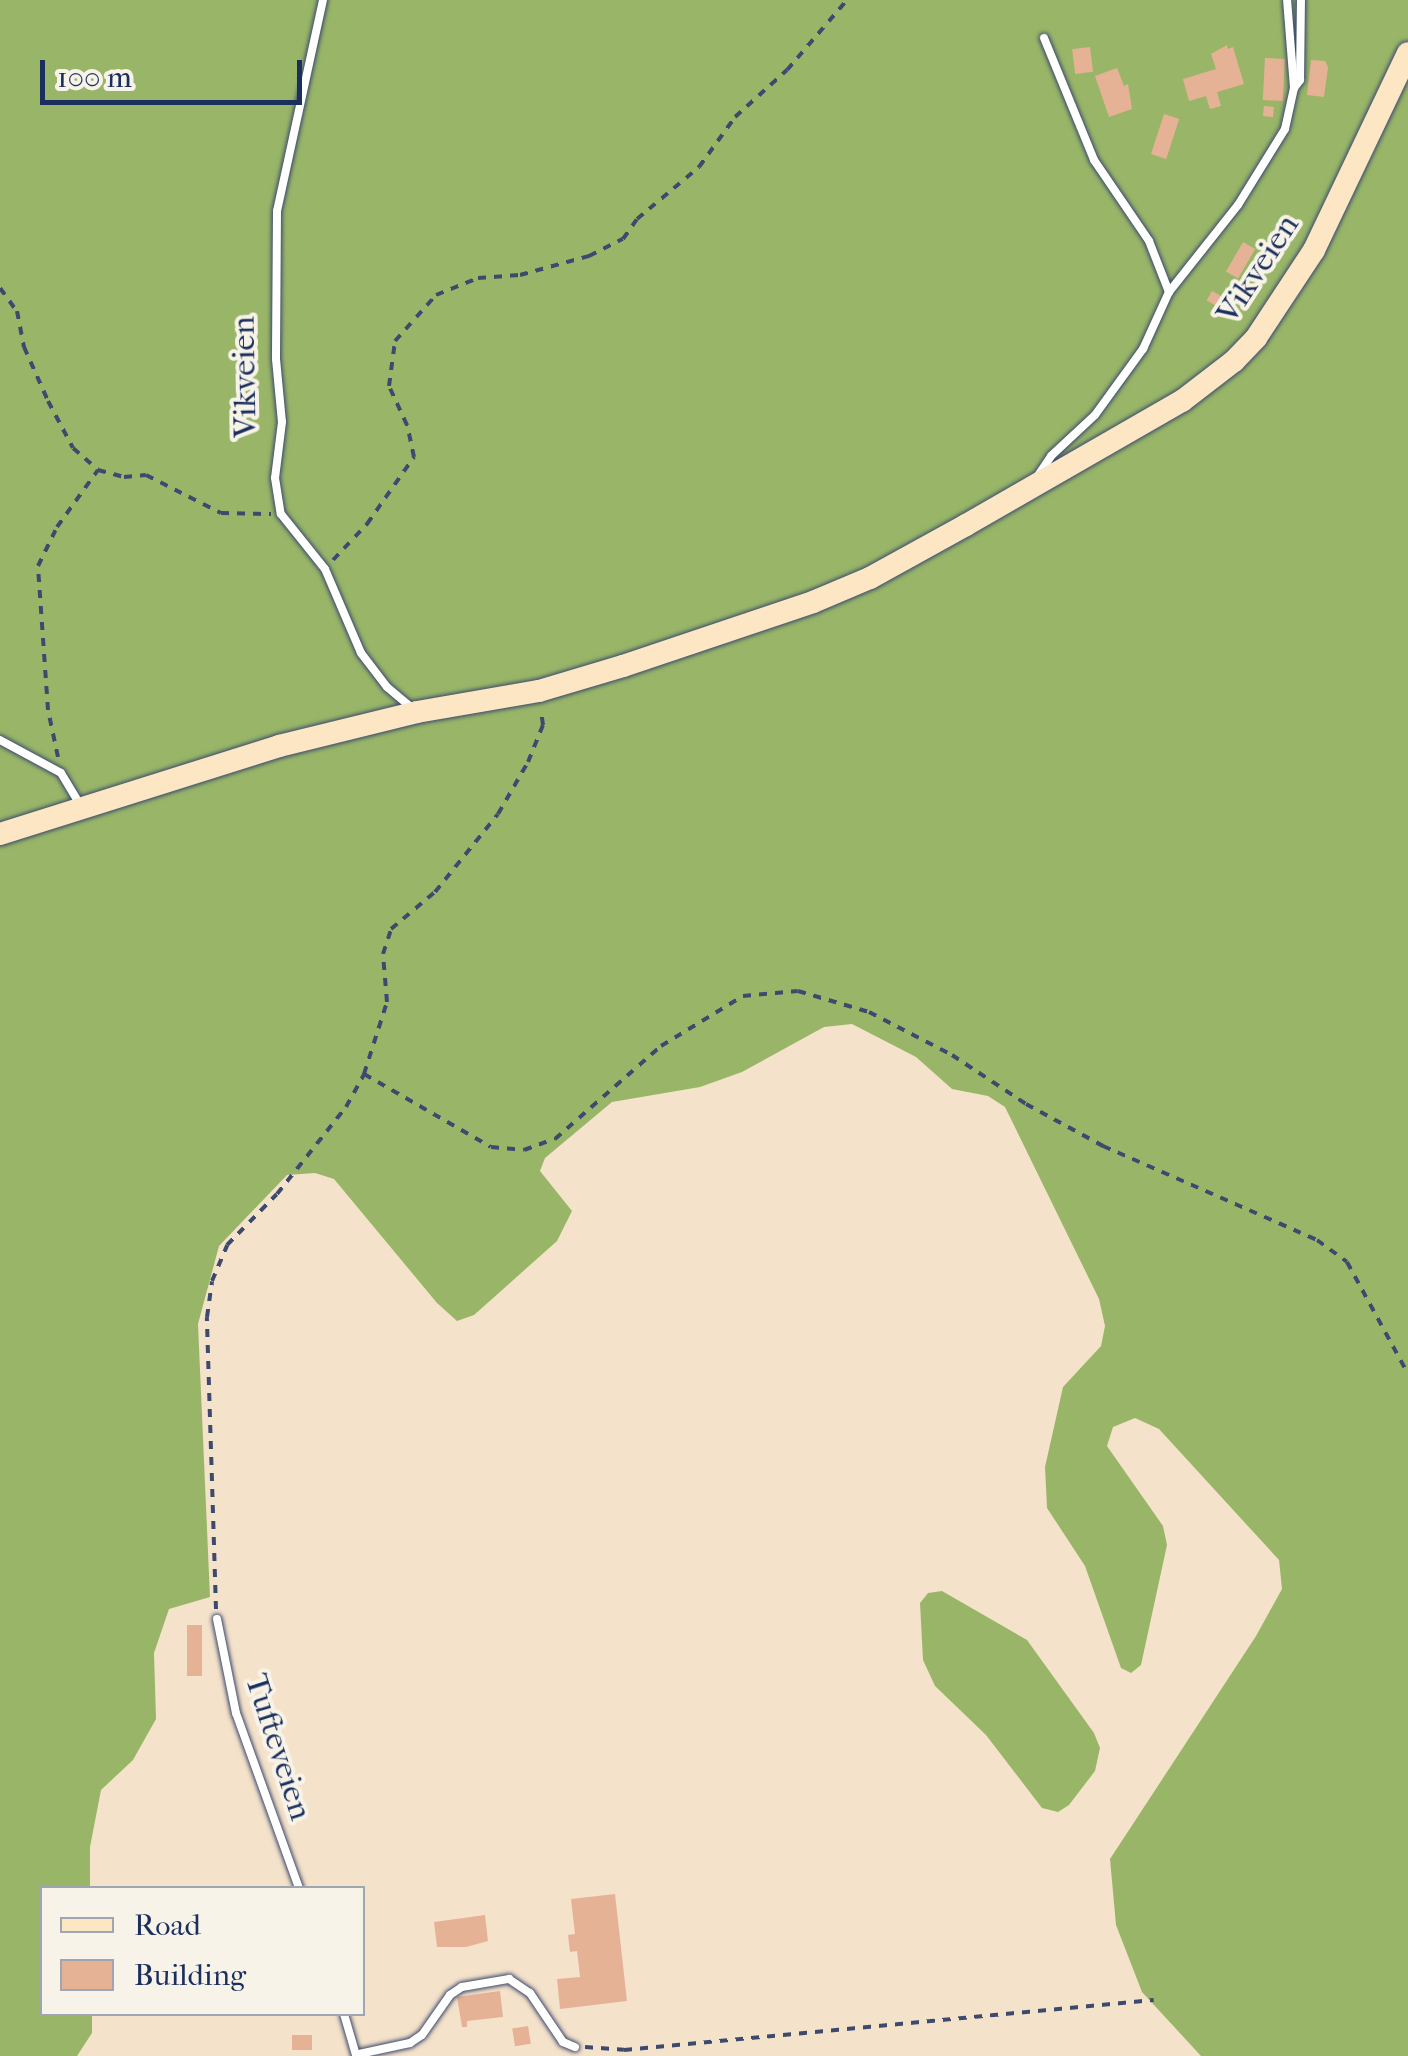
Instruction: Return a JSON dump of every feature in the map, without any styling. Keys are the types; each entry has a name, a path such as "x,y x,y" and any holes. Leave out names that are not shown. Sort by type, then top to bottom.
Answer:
{"street":[{"name":"Vikveien","path":"0,834 280,746 417,712 539,691 747,624 870,578 1036,486 1182,401 1234,361 1256,338 1314,250 1408,53"}],"lane":[{"name":"Vikveien","path":"280,514 275,478 282,422 276,359 277,211 322,0"},
{"name":"Vikveien","path":"1036,486 1038,471 1095,415 1143,349 1170,292 1262,168 1285,129 1294,88 1287,0"},
{"name":"Vikveien","path":"1294,88 1300,80 1300,0"},
{"name":"Vikveien","path":"1044,38 1094,160 1149,240 1170,292"},
{"path":"280,514 325,569 361,653 388,687 417,712"},
{"path":"0,740 61,773 84,810"},
{"name":"Tufteveien","path":"217,1618 236,1713 298,1886"},
{"path":"345,2016 357,2055 410,2044 422,2035 450,1995 462,1987 509,1979 530,1993 563,2042 575,2047"}],"path":[{"path":"325,569 367,524 414,457 407,425 390,386 395,341 436,295 478,278 520,275 589,256 623,239 638,220 699,168 735,117 787,70 847,0"},
{"path":"0,288 17,311 24,347 73,448 98,470 124,478 146,474 221,513 280,514"},
{"path":"61,773 48,710 38,566 57,527 98,470"},
{"path":"217,1618 207,1317 212,1281 227,1245 278,1194 346,1108 364,1074 388,1002 383,954 390,929 435,892 498,814 528,762 543,725 539,691"},
{"path":"364,1074 492,1147 524,1150 555,1140 660,1046 743,996 798,991 870,1012 952,1055 1026,1104 1103,1146 1317,1240 1347,1262 1408,1374"},
{"path":"575,2047 624,2050 1154,2000"}],"green space":[{"path":"0,0 1408,0 1408,2056 1201,2056 1142,1992 1116,1925 1110,1859 1256,1636 1282,1589 1279,1560 1159,1429 1135,1418 1113,1427 1107,1446 1163,1526 1167,1545 1141,1665 1131,1673 1121,1668 1085,1566 1047,1508 1045,1467 1063,1387 1101,1346 1105,1326 1099,1299 1005,1107 988,1096 952,1089 916,1057 852,1024 824,1027 742,1072 700,1087 612,1102 545,1158 540,1171 572,1211 557,1241 474,1315 457,1321 437,1303 334,1179 315,1173 287,1175 219,1246 198,1324 210,1597 169,1609 154,1653 156,1719 133,1760 101,1790 90,1847 90,1886 40,1886 40,2016 92,2016 92,2033 77,2056 0,2056"},
{"path":"942,1591 1027,1640 1094,1733 1100,1748 1095,1771 1069,1805 1058,1812 1042,1808 986,1735 935,1686 923,1660 920,1603 928,1593"}],"building":[{"path":"1227,45 1228,49 1233,47 1244,84 1217,92 1221,106 1210,109 1206,96 1189,101 1183,79 1216,69 1211,54"},
{"path":"1090,47 1093,72 1075,74 1072,49"},
{"path":"1265,58 1285,59 1283,101 1263,100"},
{"path":"1311,60 1325,61 1328,67 1324,97 1307,95"},
{"path":"1117,68 1124,86 1128,84 1132,109 1109,117 1095,76"},
{"path":"1264,106 1274,107 1273,117 1263,116"},
{"path":"1164,114 1179,119 1166,159 1151,154"},
{"path":"1243,242 1255,249 1238,278 1226,271"},
{"path":"1212,291 1228,300 1222,309 1207,301"},
{"path":"187,1625 202,1625 202,1676 187,1676"},
{"path":"615,1894 627,2001 560,2009 557,1979 580,1977 577,1951 570,1952 568,1935 575,1934 571,1899"},
{"path":"485,1915 488,1941 466,1947 437,1947 434,1922"},
{"path":"500,1991 503,2017 467,2021 467,2027 462,2027 457,1997"},
{"path":"528,2026 531,2044 515,2046 512,2029"},
{"path":"292,2035 312,2035 312,2050 292,2050"}]}
